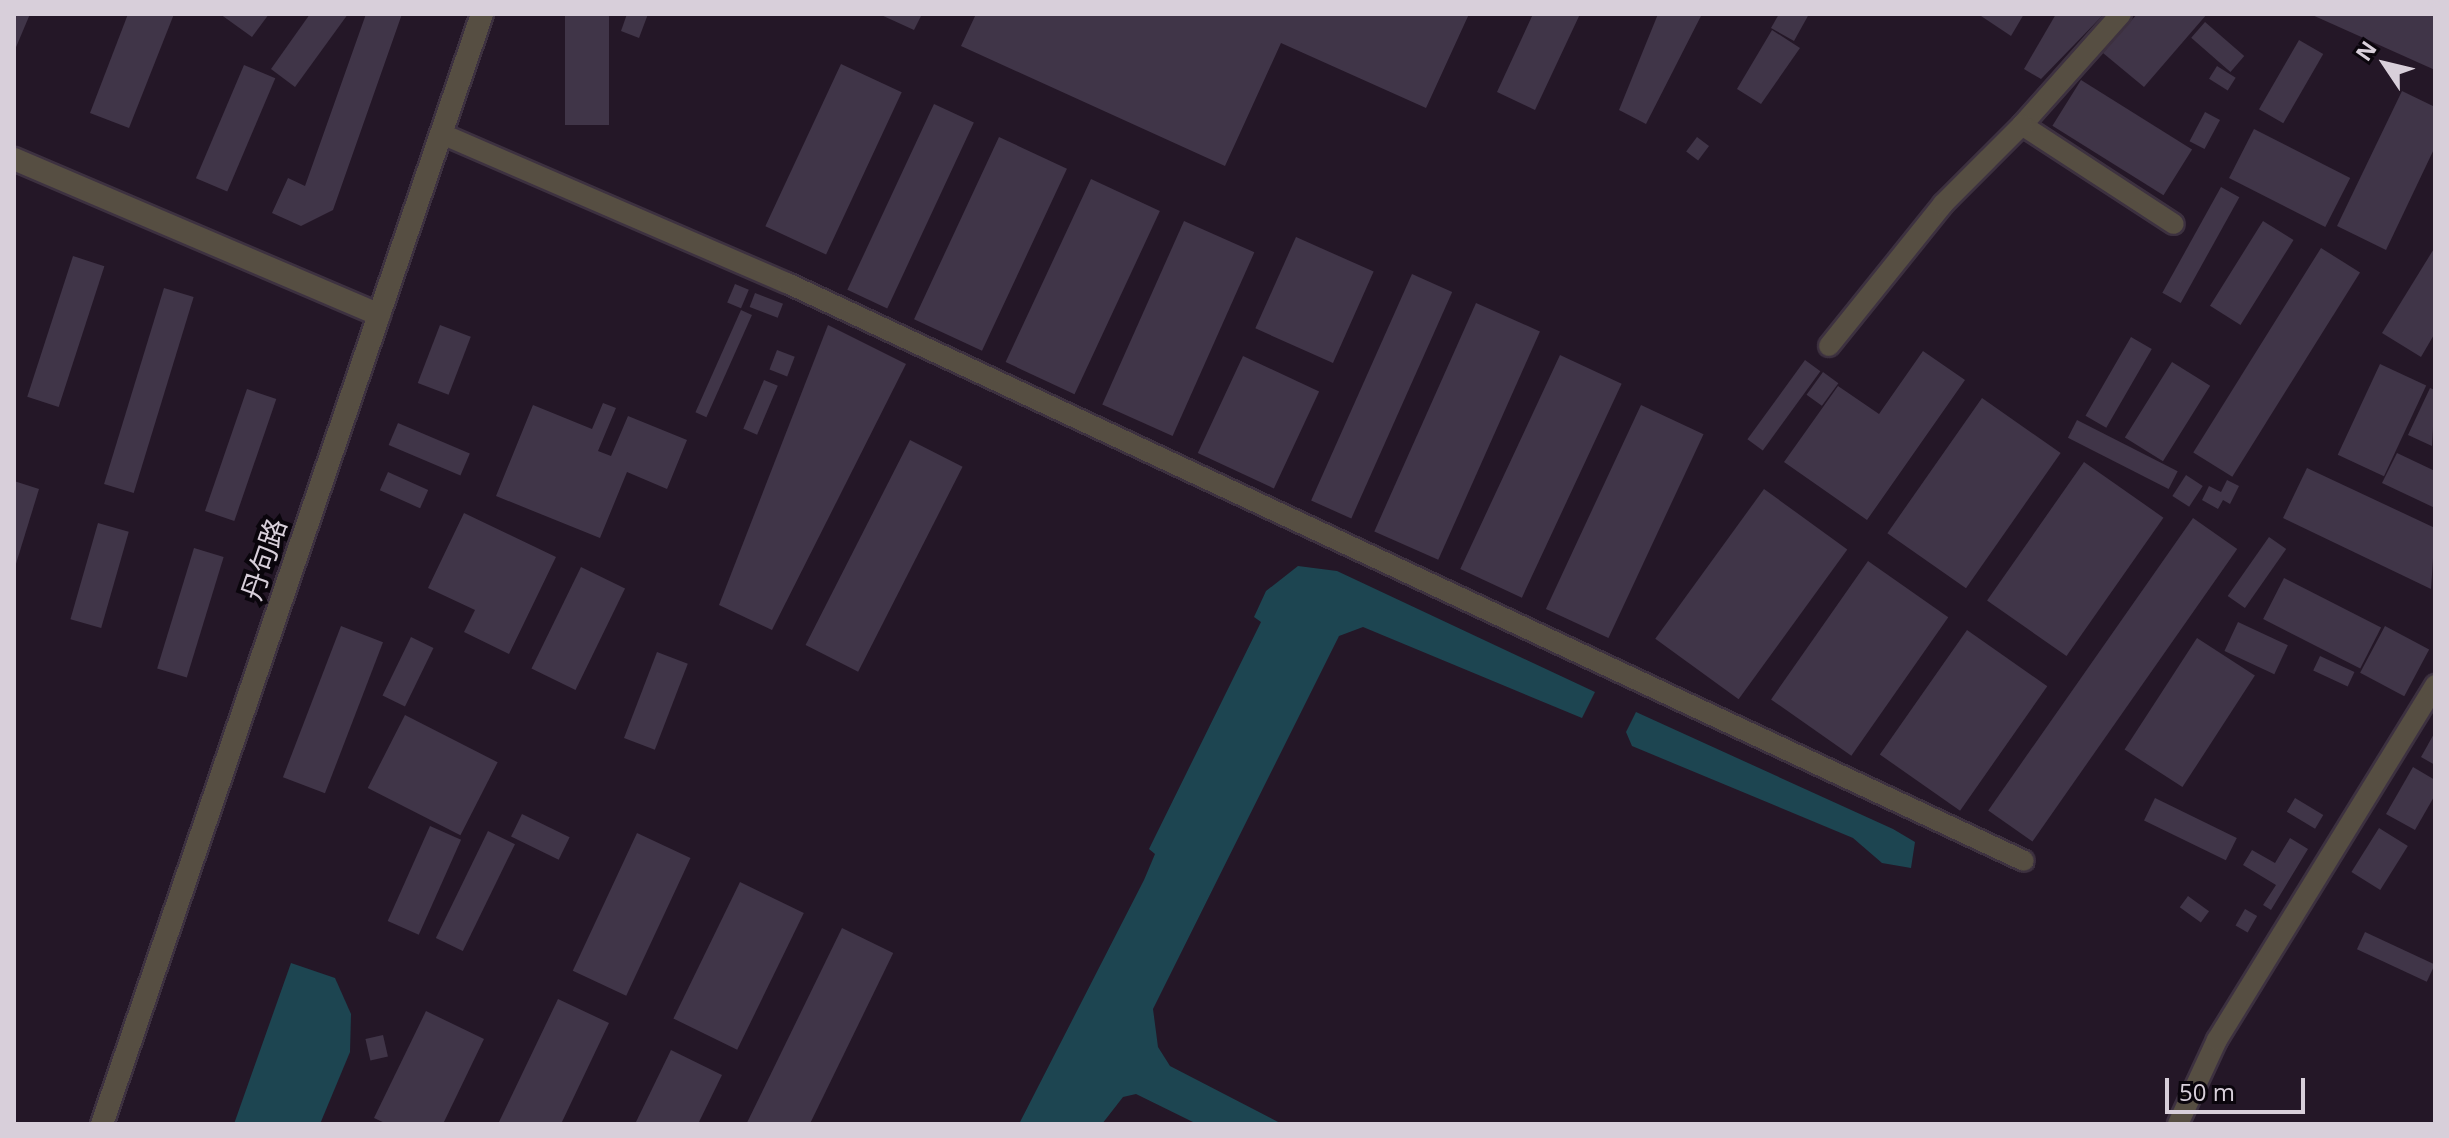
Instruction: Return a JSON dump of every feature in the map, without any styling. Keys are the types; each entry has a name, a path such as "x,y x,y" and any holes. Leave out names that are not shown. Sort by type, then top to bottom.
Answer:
{"street":[{"name":"丹句路","path":"102,1124 482,14"},
{"path":"1829,346 1943,204 2022,125 2121,14"},
{"path":"2022,125 2174,224"},
{"path":"442,134 787,283 2024,861"},
{"path":"14,159 379,315"},
{"path":"2178,1124 2217,1040 2254,985 2435,685"}],"water":[{"path":"1298,566 1337,571 1595,692 1582,718 1363,627 1339,636 1153,1009 1158,1047 1170,1066 1282,1124 1197,1124 1136,1094 1123,1097 1102,1124 1019,1124 1144,880 1155,854 1149,849 1261,622 1254,617 1266,591"},
{"path":"1636,712 1893,829 1915,842 1911,868 1882,863 1853,838 1632,746 1626,732"},
{"path":"291,963 335,978 351,1014 350,1052 320,1124 234,1124"}],"building":[{"path":"14,14 30,14 14,52"},
{"path":"128,14 174,14 129,128 90,113"},
{"path":"220,14 269,14 252,37"},
{"path":"310,14 348,14 295,87 271,69"},
{"path":"366,14 402,14 333,210 301,226 272,213 288,178 305,186"},
{"path":"565,14 609,14 609,125 565,125"},
{"path":"627,14 648,14 639,38 621,31"},
{"path":"879,14 922,14 914,30"},
{"path":"976,14 1469,14 1426,108 1281,43 1225,166 961,46"},
{"path":"1533,14 1580,14 1535,110 1497,92"},
{"path":"1658,14 1702,14 1646,124 1619,110"},
{"path":"1779,14 1809,14 1794,41 1771,28"},
{"path":"1978,14 2024,14 2011,36"},
{"path":"2056,14 2104,14 2041,79 2024,69"},
{"path":"2137,14 2207,14 2144,87 2103,53"},
{"path":"2310,14 2435,14 2435,70"},
{"path":"2205,22 2244,56 2230,72 2191,38"},
{"path":"1772,30 1800,48 1761,104 1737,89"},
{"path":"2299,40 2323,54 2283,123 2259,109"},
{"path":"841,64 902,92 826,255 765,226"},
{"path":"244,65 275,78 227,192 196,178"},
{"path":"2217,66 2236,78 2228,90 2209,79"},
{"path":"2081,80 2192,149 2163,195 2052,126"},
{"path":"2402,91 2435,107 2435,147 2386,250 2337,226"},
{"path":"934,104 974,123 887,308 847,290"},
{"path":"2205,112 2220,120 2205,149 2190,141"},
{"path":"2254,129 2350,178 2325,227 2229,178"},
{"path":"999,137 1067,169 982,351 914,319"},
{"path":"1697,137 1709,146 1698,160 1686,151"},
{"path":"1091,179 1160,211 1075,394 1006,362"},
{"path":"2221,187 2239,197 2181,303 2162,293"},
{"path":"1184,221 1254,252 1173,436 1102,405"},
{"path":"2263,221 2294,240 2241,325 2210,306"},
{"path":"1296,237 1374,272 1333,363 1255,328"},
{"path":"2435,247 2435,333 2421,357 2382,333"},
{"path":"2321,248 2360,272 2232,477 2193,452"},
{"path":"73,256 104,266 59,407 27,397"},
{"path":"1412,274 1452,292 1351,518 1311,501"},
{"path":"735,284 749,290 741,308 727,302"},
{"path":"164,288 194,297 134,493 104,484"},
{"path":"755,293 783,304 778,318 750,307"},
{"path":"1476,303 1540,331 1438,560 1374,531"},
{"path":"741,310 752,315 706,417 695,412"},
{"path":"440,325 471,337 449,395 418,383"},
{"path":"828,325 906,364 772,630 719,605"},
{"path":"2131,337 2152,349 2106,428 2086,416"},
{"path":"777,350 795,357 787,376 769,370"},
{"path":"1923,351 1965,380 1867,520 1784,462 1838,386 1879,414"},
{"path":"1560,355 1622,384 1522,598 1460,569"},
{"path":"1243,356 1319,391 1274,488 1198,453"},
{"path":"1805,360 1820,371 1763,450 1747,439"},
{"path":"2172,362 2210,386 2163,461 2125,437"},
{"path":"2380,364 2426,386 2384,476 2338,455"},
{"path":"1823,372 1838,383 1822,406 1807,395"},
{"path":"764,380 778,386 757,435 743,429"},
{"path":"2430,388 2435,390 2432,446 2408,435"},
{"path":"247,389 276,399 234,521 205,511"},
{"path":"1982,398 2061,453 1966,588 1887,533"},
{"path":"603,403 616,408 598,451 611,456 628,416 687,440 667,489 627,472 600,538 496,496 533,405 592,429"},
{"path":"1641,405 1704,434 1608,638 1546,609"},
{"path":"2077,420 2178,471 2169,489 2068,438"},
{"path":"398,423 470,453 460,476 389,445"},
{"path":"910,440 963,467 858,672 806,645"},
{"path":"2397,453 2435,471 2435,508 2382,483"},
{"path":"2084,462 2163,518 2067,656 1987,600"},
{"path":"2307,468 2435,528 2431,589 2283,518"},
{"path":"388,472 428,490 420,508 380,490"},
{"path":"2186,475 2203,486 2189,507 2172,496"},
{"path":"2227,480 2239,486 2230,504 2223,500 2218,509 2202,500 2209,486 2221,492"},
{"path":"14,481 39,489 15,567 14,567"},
{"path":"1764,489 1847,550 1739,699 1655,639"},
{"path":"464,513 556,557 509,654 464,632 475,610 428,588"},
{"path":"2193,518 2237,549 2032,841 1988,810"},
{"path":"98,523 129,532 101,628 70,619"},
{"path":"2269,537 2286,549 2245,608 2228,596"},
{"path":"194,548 224,557 187,678 157,668"},
{"path":"1868,561 1948,617 1851,756 1771,699"},
{"path":"581,567 625,588 576,690 531,669"},
{"path":"2284,578 2381,627 2360,668 2263,619"},
{"path":"2238,622 2288,645 2274,674 2224,651"},
{"path":"341,626 383,642 325,793 283,777"},
{"path":"2385,626 2429,649 2404,696 2360,673"},
{"path":"1967,630 2047,686 1960,811 1880,755"},
{"path":"411,637 433,648 405,706 383,695"},
{"path":"2197,638 2255,676 2182,787 2125,750"},
{"path":"657,652 688,664 655,750 624,738"},
{"path":"2320,656 2354,672 2348,687 2313,671"},
{"path":"405,715 498,762 460,835 368,788"},
{"path":"2435,732 2435,765 2421,757"},
{"path":"2413,767 2435,780 2435,795 2415,830 2386,814"},
{"path":"2155,798 2237,838 2226,860 2144,820"},
{"path":"2295,798 2323,815 2315,829 2287,812"},
{"path":"522,814 570,837 559,860 511,836"},
{"path":"430,826 461,840 419,935 388,921"},
{"path":"2379,828 2408,846 2380,890 2351,872"},
{"path":"488,831 515,844 463,951 436,938"},
{"path":"637,833 690,858 626,996 573,971"},
{"path":"2290,838 2308,849 2271,910 2263,905 2276,885 2243,865 2252,850 2275,863"},
{"path":"740,882 804,913 737,1050 673,1019"},
{"path":"2188,896 2209,911 2201,923 2180,907"},
{"path":"2245,909 2257,916 2248,932 2236,925"},
{"path":"842,928 893,953 810,1124 746,1124"},
{"path":"2365,932 2435,965 2427,982 2357,949"},
{"path":"558,999 609,1023 561,1124 498,1124"},
{"path":"426,1011 484,1039 443,1124 387,1124 374,1118"},
{"path":"383,1035 388,1056 370,1060 365,1039"},
{"path":"671,1050 722,1075 698,1124 635,1124"}]}
